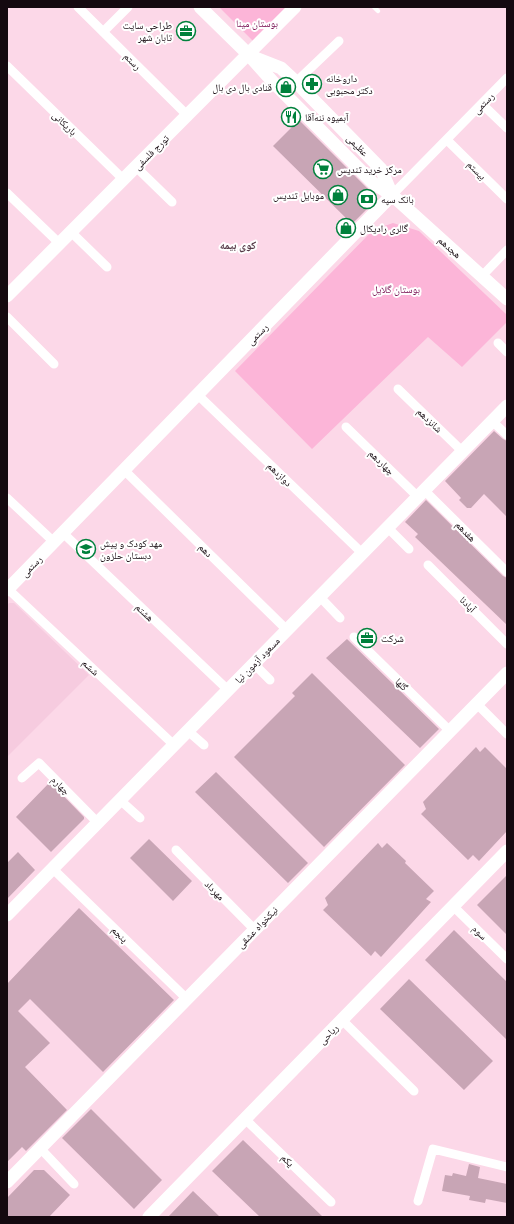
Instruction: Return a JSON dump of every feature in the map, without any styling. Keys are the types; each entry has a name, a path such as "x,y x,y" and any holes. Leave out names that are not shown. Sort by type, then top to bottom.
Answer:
{"street":[{"name":"رستم","path":"78,7 187,115"},
{"path":"103,32 128,7"},
{"name":"عظیمی","path":"200,7 248,54 272,82 373,183 392,196"},
{"name":"تورج فلسفی","path":"7,296 295,7"},
{"path":"296,82 339,41"},
{"name":"عظیمی","path":"248,54 281,68 296,82 381,169 392,196"},
{"name":"باریکانی","path":"7,66 123,179"},
{"name":"رستمی","path":"8,590 507,78"},
{"path":"482,104 507,128"},
{"name":"بیستم","path":"447,140 507,199"},
{"path":"136,167 172,202"},
{"path":"7,193 59,244"},
{"name":"هجدهم","path":"392,196 507,299"},
{"path":"71,232 107,267"},
{"path":"482,276 507,250"},
{"path":"7,317 54,364"},
{"path":"498,343 507,352"},
{"name":"شانزدهم","path":"398,389 462,451"},
{"name":"دوازدهم","path":"198,395 362,553"},
{"name":"مسعود آزمون نیا","path":"7,915 507,406"},
{"path":"492,421 507,436"},
{"name":"چهاردهم","path":"346,427 421,493"},
{"name":"دهم","path":"124,470 287,630"},
{"name":"هفدهم","path":"421,493 507,572"},
{"name":"هشتم","path":"7,498 58,538 228,690"},
{"path":"388,527 409,549"},
{"name":"آپادنا","path":"428,564 507,644"},
{"name":"ششم","path":"8,590 174,745"},
{"path":"320,597 340,618"},
{"name":"گلها","path":"354,637 450,731"},
{"path":"254,664 270,680"},
{"name":"نیکخواه عشقی","path":"7,1182 507,673"},
{"path":"477,704 507,734"},
{"path":"188,730 204,745"},
{"name":"چهارم","path":"22,778 39,763 98,822"},
{"path":"120,800 140,818"},
{"name":"مهرداد","path":"176,850 255,930"},
{"name":"ریاحی","path":"149,1217 507,851"},
{"name":"پنجم","path":"53,869 187,999"},
{"name":"سوم","path":"453,906 507,958"},
{"path":"342,1020 414,1091"},
{"name":"یکم","path":"245,1118 332,1202"},
{"path":"40,1148 74,1184"},
{"path":"418,1201 433,1149 507,1167"}],"shaded area":[{"path":"9,603 14,603 89,675 7,757 7,605"}],"green space":[{"name":"بوستان مینا","path":"219,7 295,7 254,42"},
{"name":"بوستان گلایل","path":"393,223 419,231 507,315 507,322 462,367 428,337 312,449 235,371 373,230"}],"building":[{"name":"مرکز خرید تندیس","path":"299,120 372,193 373,203 352,224 273,146"},
{"path":"494,431 507,441 507,517 484,494 471,508 467,508 459,500 461,498 445,481"},
{"path":"426,500 503,576 507,578 507,625 415,537 418,534 405,522"},
{"path":"347,639 439,729 420,748 326,658"},
{"path":"312,673 405,765 324,847 234,757 295,696 292,693"},
{"path":"476,747 480,752 485,747 507,769 507,831 479,861 473,855 468,860 421,814 426,809 423,802"},
{"path":"216,772 308,863 288,883 195,792"},
{"path":"50,782 84,817 84,819 51,852 16,817"},
{"path":"149,839 192,881 173,901 130,858"},
{"path":"378,843 382,848 387,843 434,891 426,899 431,902 381,957 375,951 371,956 323,910 328,905 325,898"},
{"path":"18,852 35,870 7,899 7,863"},
{"path":"507,875 507,935 477,905"},
{"path":"79,908 174,1000 103,1072 30,999 18,1011 50,1043 25,1067 67,1110 26,1151 22,1147 7,1162 7,984"},
{"path":"454,930 507,982 507,1040 425,960"},
{"path":"409,979 493,1061 464,1090 380,1009"},
{"path":"91,1109 162,1180 134,1209 62,1138"},
{"path":"243,1140 323,1217 260,1217 212,1171"},
{"path":"469,1164 480,1167 478,1178 507,1184 507,1203 486,1199 485,1203 469,1200 470,1196 442,1191 445,1175 452,1176 453,1173 466,1176"},
{"path":"34,1170 44,1170 70,1195 49,1217 7,1217 7,1198"},
{"path":"193,1191 220,1217 168,1217"}],"place":[{"name":"طراحی سایت تابان شهر","path":"186,31"},
{"name":"داروخانه دکتر محبوبی","path":"312,84"},
{"name":"قنادی بال دی بال","path":"286,87"},
{"name":"آبمیوه ننه‌آقا","path":"291,117"},
{"name":"مرکز خرید تندیس","path":"323,169"},
{"name":"موبایل تندیس","path":"338,195"},
{"name":"بانک سپه","path":"367,199"},
{"name":"گالری رادیکال","path":"346,228"},
{"name":"مهد کودک و پیش دبستان حلزون","path":"86,549"},
{"name":"شرکت","path":"367,638"}],"district":[{"name":"کوی بیمه","path":"238,245"}]}
